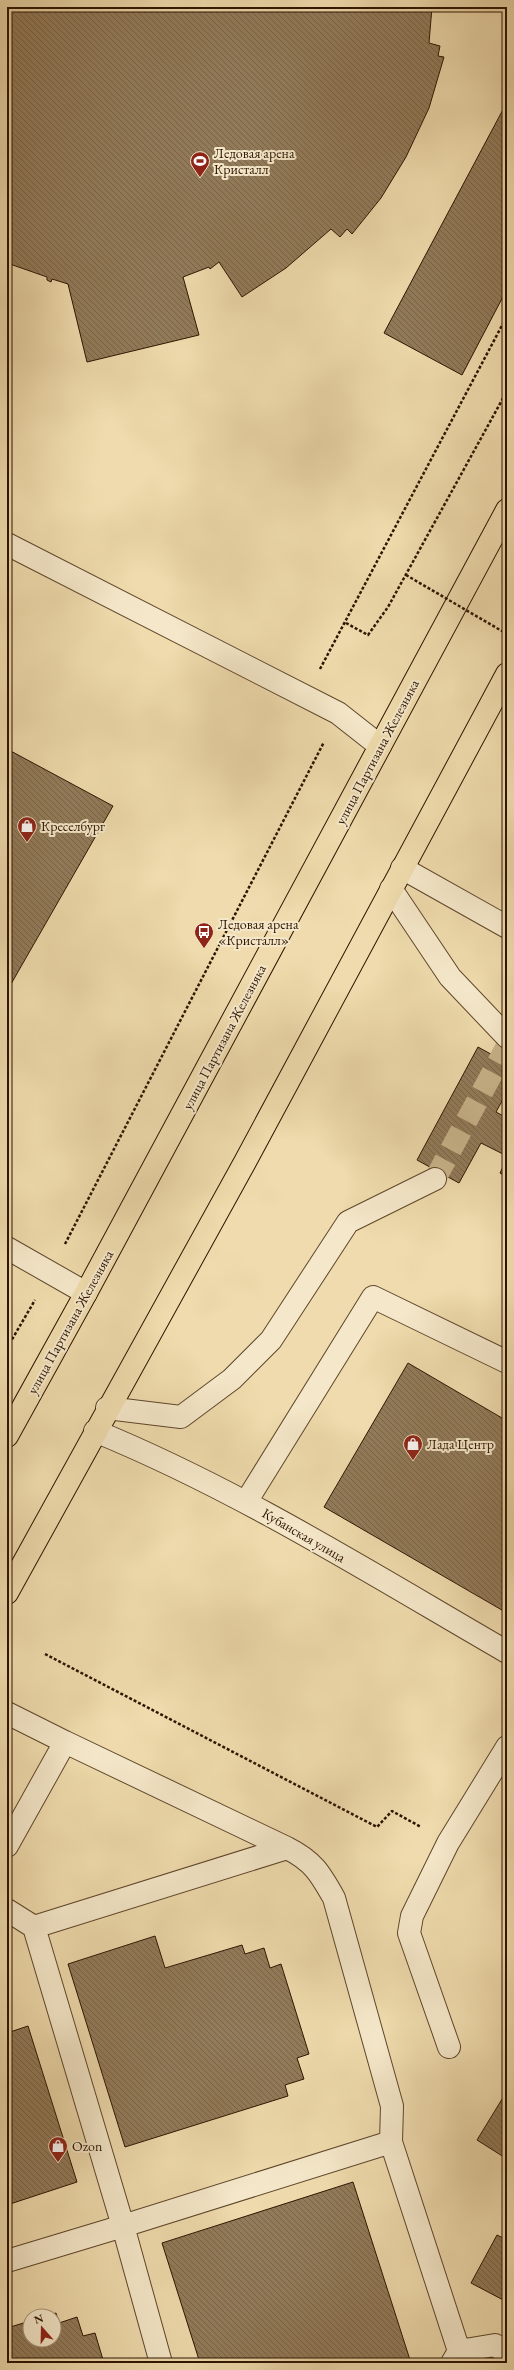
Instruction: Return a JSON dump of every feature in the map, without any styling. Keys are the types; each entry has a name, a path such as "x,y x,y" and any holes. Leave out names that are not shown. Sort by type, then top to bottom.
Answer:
{"main road":[{"name":"улица Партизана Железняка","path":"7,1436 86,1294 507,510"},
{"path":"7,1593 95,1431 245,1162 507,674"}],"street":[{"path":"7,544 338,713 380,746"},
{"path":"402,868 507,927"},
{"path":"391,890 450,977 507,1037"},
{"path":"108,1408 181,1417 232,1380 271,1340 348,1222 435,1179"},
{"path":"7,1248 86,1294"},
{"path":"246,1502 373,1296 507,1362"},
{"name":"Кубанская улица","path":"95,1431 158,1456 246,1502 507,1652"},
{"path":"7,1712 65,1742 305,1857 317,1868 334,1898 392,2106 391,2142 456,2357 495,2345 507,2353"},
{"path":"7,1846 65,1742"},
{"path":"449,2047 409,1933 412,1916 448,1843 507,1747"},
{"path":"34,1927 287,1848"},
{"path":"7,1910 34,1927 123,2226 161,2363"},
{"path":"7,2261 391,2142"}],"path":[{"path":"7,1348 50,1274 338,713 319,671 346,623 507,316"},
{"path":"346,623 368,635 388,607 507,391"},
{"path":"406,575 507,634"},
{"path":"45,1654 377,1827 392,1810"}],"building":[{"name":"Ледовая арена Кристалл","path":"7,7 432,7 429,43 440,46 438,56 444,57 429,108 406,157 381,198 352,234 347,229 340,237 331,229 286,268 242,297 219,262 210,269 209,267 183,277 199,335 87,362 68,284 52,279 51,282 47,280 47,277 7,263"},
{"path":"507,102 507,289 462,375 384,333"},
{"path":"7,749 113,806 7,991"},
{"path":"478,1047 507,1063 507,1092 496,1112 507,1118 507,1156 481,1143 459,1183 417,1160"},
{"path":"507,1159 507,1177 500,1173"},
{"path":"408,1363 502,1418 507,1410 507,1613 324,1507"},
{"path":"155,1936 165,1968 242,1945 245,1954 264,1948 270,1968 281,1964 309,2054 297,2058 304,2079 285,2085 288,2096 125,2147 68,1964"},
{"path":"28,2026 77,2182 7,2205 7,2033"},
{"path":"507,2091 507,2159 477,2140"},
{"path":"353,2182 411,2363 200,2363 162,2243"},
{"path":"497,2235 507,2240 507,2302 471,2283"},
{"path":"77,2317 83,2336 95,2333 104,2363 7,2363 7,2328 22,2323 22,2348 62,2348 62,2322"}],"tunnel":[{"path":"435,1179 507,1046"}],"place":[{"name":"Ледовая арена Кристалл","path":"200,178"},
{"name":"Креселбург","path":"27,843"},
{"name":"Ледовая арена «Кристалл»","path":"204,949"},
{"name":"Лада Центр","path":"413,1461"},
{"name":"Ozon","path":"58,2163"}]}
